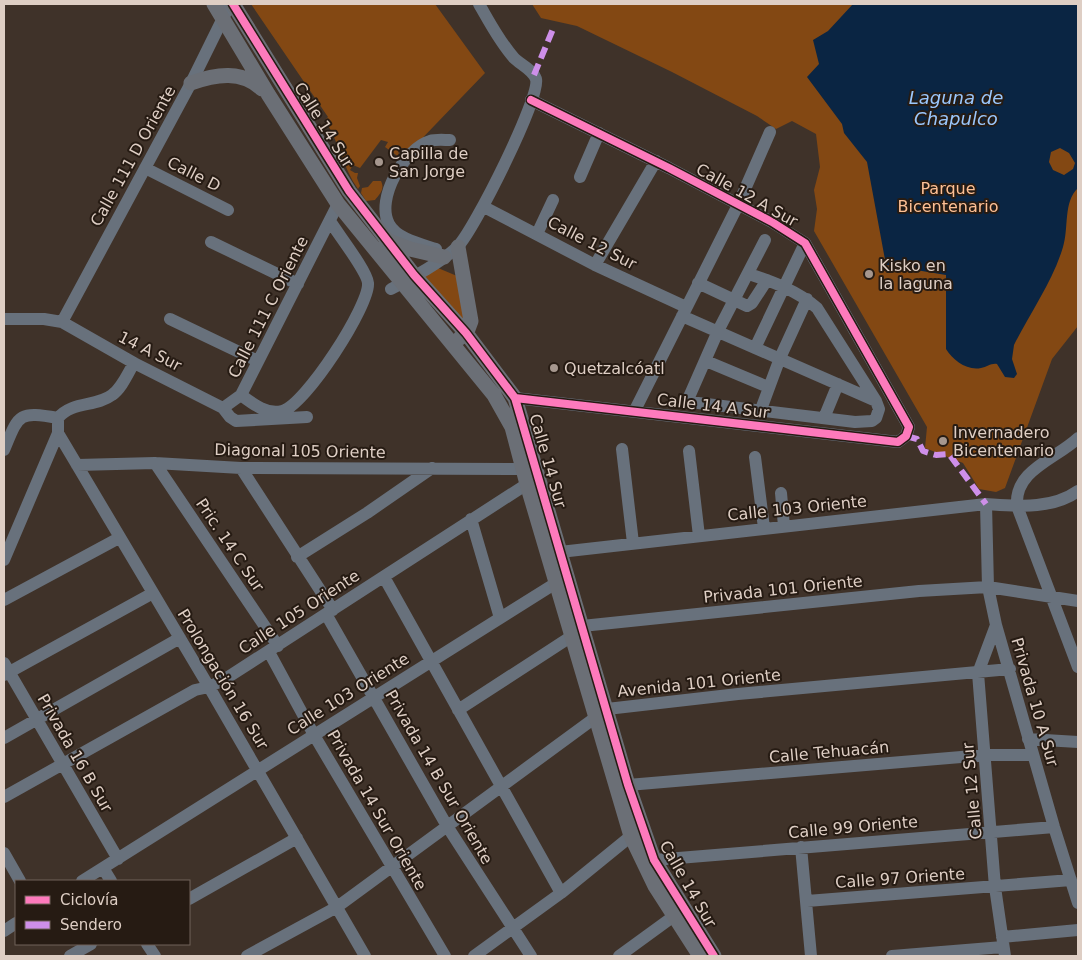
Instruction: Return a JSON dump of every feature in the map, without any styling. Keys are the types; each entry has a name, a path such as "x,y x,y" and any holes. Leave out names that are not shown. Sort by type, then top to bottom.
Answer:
{"main road":[{"name":"Calle 14 Sur","path":"214,4 268,94 338,204 483,380 503,409 512,427 526,484 556,584 577,631"},
{"name":"Calle 14 Sur","path":"232,4 349,191 385,240 402,283 466,333 515,398 560,552 577,631 601,713 631,836 654,886 700,956"},
{"path":"244,4 322,131 329,146 331,162"},
{"path":"191,83 214,76 235,76 256,83 268,94"},
{"path":"385,240 410,250 450,253 471,321 466,333 452,344"},
{"name":"Calle 14 Sur","path":"601,713 654,860 714,956"}],"street":[{"name":"Calle 111 D Oriente","path":"62,322 232,4"},
{"path":"402,283 450,253 484,207 531,100 536,82 534,75 507,50 479,4"},
{"name":"Calle 12 A Sur","path":"531,100 656,161 772,222 805,243 908,421 909,427 906,436"},
{"path":"635,410 738,205 770,132"},
{"path":"580,177 599,133"},
{"path":"450,140 431,140 409,156 391,182 387,193 386,211 389,225 401,235 450,253"},
{"path":"595,265 656,161"},
{"name":"Calle D","path":"145,168 228,210"},
{"path":"537,234 553,200"},
{"name":"Calle 111 C Oriente","path":"226,412 241,395 338,204"},
{"name":"Calle 12 Sur","path":"484,207 718,331 876,401"},
{"path":"241,395 267,411 283,411 297,402 332,358 361,305 368,284 366,276 330,221"},
{"path":"748,274 767,280 807,299 819,310 876,401 879,414 872,421 855,422 760,412 690,402 689,397 718,331 765,240"},
{"path":"211,242 298,284"},
{"path":"755,348 805,243"},
{"path":"698,283 748,305 767,280"},
{"path":"760,412 780,358 807,299"},
{"path":"4,319 44,319 62,322"},
{"path":"170,319 258,361"},
{"name":"14 A Sur","path":"62,322 226,412"},
{"path":"706,361 768,387"},
{"path":"4,560 58,433 58,418 65,411 111,396 120,388 134,362"},
{"path":"824,418 838,384"},
{"name":"Calle 14 A Sur","path":"515,398 635,410 898,442 906,436"},
{"path":"226,412 236,421 307,417"},
{"path":"4,450 14,425 21,417 28,414 58,418"},
{"name":"Prolongación 16 Sur","path":"58,433 258,770 365,956"},
{"path":"1078,438 1024,479 1017,491 1016,506 1078,667"},
{"path":"622,449 633,543"},
{"path":"689,451 698,536"},
{"path":"755,457 764,528"},
{"name":"Diagonal 105 Oriente","path":"77,465 155,463 241,468 523,469"},
{"name":"Pric. 14 C Sur","path":"155,463 273,649"},
{"name":"Privada 14 B Sur Oriente","path":"241,468 329,612 374,697 447,826 531,956"},
{"path":"297,557 367,513 432,468"},
{"name":"Calle 105 Oriente","path":"4,797 195,690 209,687 273,649 526,484"},
{"name":"Calle 103 Oriente","path":"560,552 986,504 1038,506 1058,501 1078,491"},
{"path":"781,493 784,526"},
{"name":"Privada 10 A Sur","path":"986,504 988,587 996,625 1054,827 1078,903"},
{"path":"472,519 500,618"},
{"path":"4,600 119,538"},
{"path":"384,577 561,893"},
{"name":"Calle 103 Oriente","path":"84,880 556,584"},
{"name":"Privada 101 Oriente","path":"577,631 919,591 988,587 1053,599 1078,601"},
{"path":"5,670 153,593"},
{"name":"Calle 12 Sur","path":"996,625 978,673 995,887 1003,947"},
{"path":"458,710 577,631"},
{"path":"4,738 180,638"},
{"name":"Privada 14 Sur Oriente","path":"273,649 314,735 445,956"},
{"name":"Avenida 101 Oriente","path":"256,954 337,907 601,713 748,693 1010,669"},
{"name":"Privada 16 B Sur","path":"5,670 118,859"},
{"path":"1028,738 1078,742"},
{"name":"Calle Tehuacán","path":"628,785 985,755 1033,755"},
{"name":"Calle 99 Oriente","path":"654,860 1054,827"},
{"path":"474,956 561,893 631,836"},
{"path":"190,898 297,838"},
{"path":"801,847 811,956"},
{"path":"4,853 19,880"},
{"path":"103,868 110,880"},
{"name":"Calle 97 Oriente","path":"807,901 1071,880"},
{"path":"620,956 674,916"},
{"path":"4,931 15,924"},
{"path":"892,956 1003,947 1078,930"},
{"path":"70,956 89,945"},
{"path":"148,945 155,956"}],"green space":[{"path":"251,4 435,4 485,73 410,151 398,147 399,157 385,147 388,142 381,140 360,168 353,165 350,170 358,173 357,178 360,186 358,189 348,172 325,120 328,117"},
{"name":"Parque Bicentenario","path":"532,4 1078,4 1078,326 1052,359 1005,488 996,492 979,489 963,463 925,448 927,427 814,231 817,209 814,190 820,167 816,134 792,121 776,129 757,116 672,72 577,26 541,18"},
{"path":"373,181 381,181 381,191 375,200 366,201 361,193 362,188 368,187"},
{"path":"438,268 457,276 466,326 424,277"}],"water":[{"name":"Laguna de Chapulco","path":"853,4 1078,4 1078,188 1070,200 1065,240 1059,260 1014,345 1012,359 1017,374 1014,378 1005,377 997,364 983,368 966,366 956,361 946,349 946,275 886,265 867,162 844,133 842,124 807,77 819,64 813,40 828,31","holes":["1060,148 1069,153 1075,163 1073,169 1064,175 1053,170 1049,162 1051,152"]}],"marked path":[{"path":"534,75 553,29"},
{"path":"906,436 917,439 923,451 936,455 949,454 986,504"}],"cycle path":[{"path":"233,4 349,191 414,275 466,333 515,398 628,785 654,860 714,956"},
{"path":"515,398 898,442 906,436 909,427 805,243 772,222 669,168 531,100"}],"place":[{"name":"Capilla de San Jorge","path":"379,162"},
{"name":"Kisko en la laguna","path":"869,274"},
{"name":"Quetzalcóatl","path":"554,368"},
{"name":"Invernadero Bicentenario","path":"943,441"}]}
